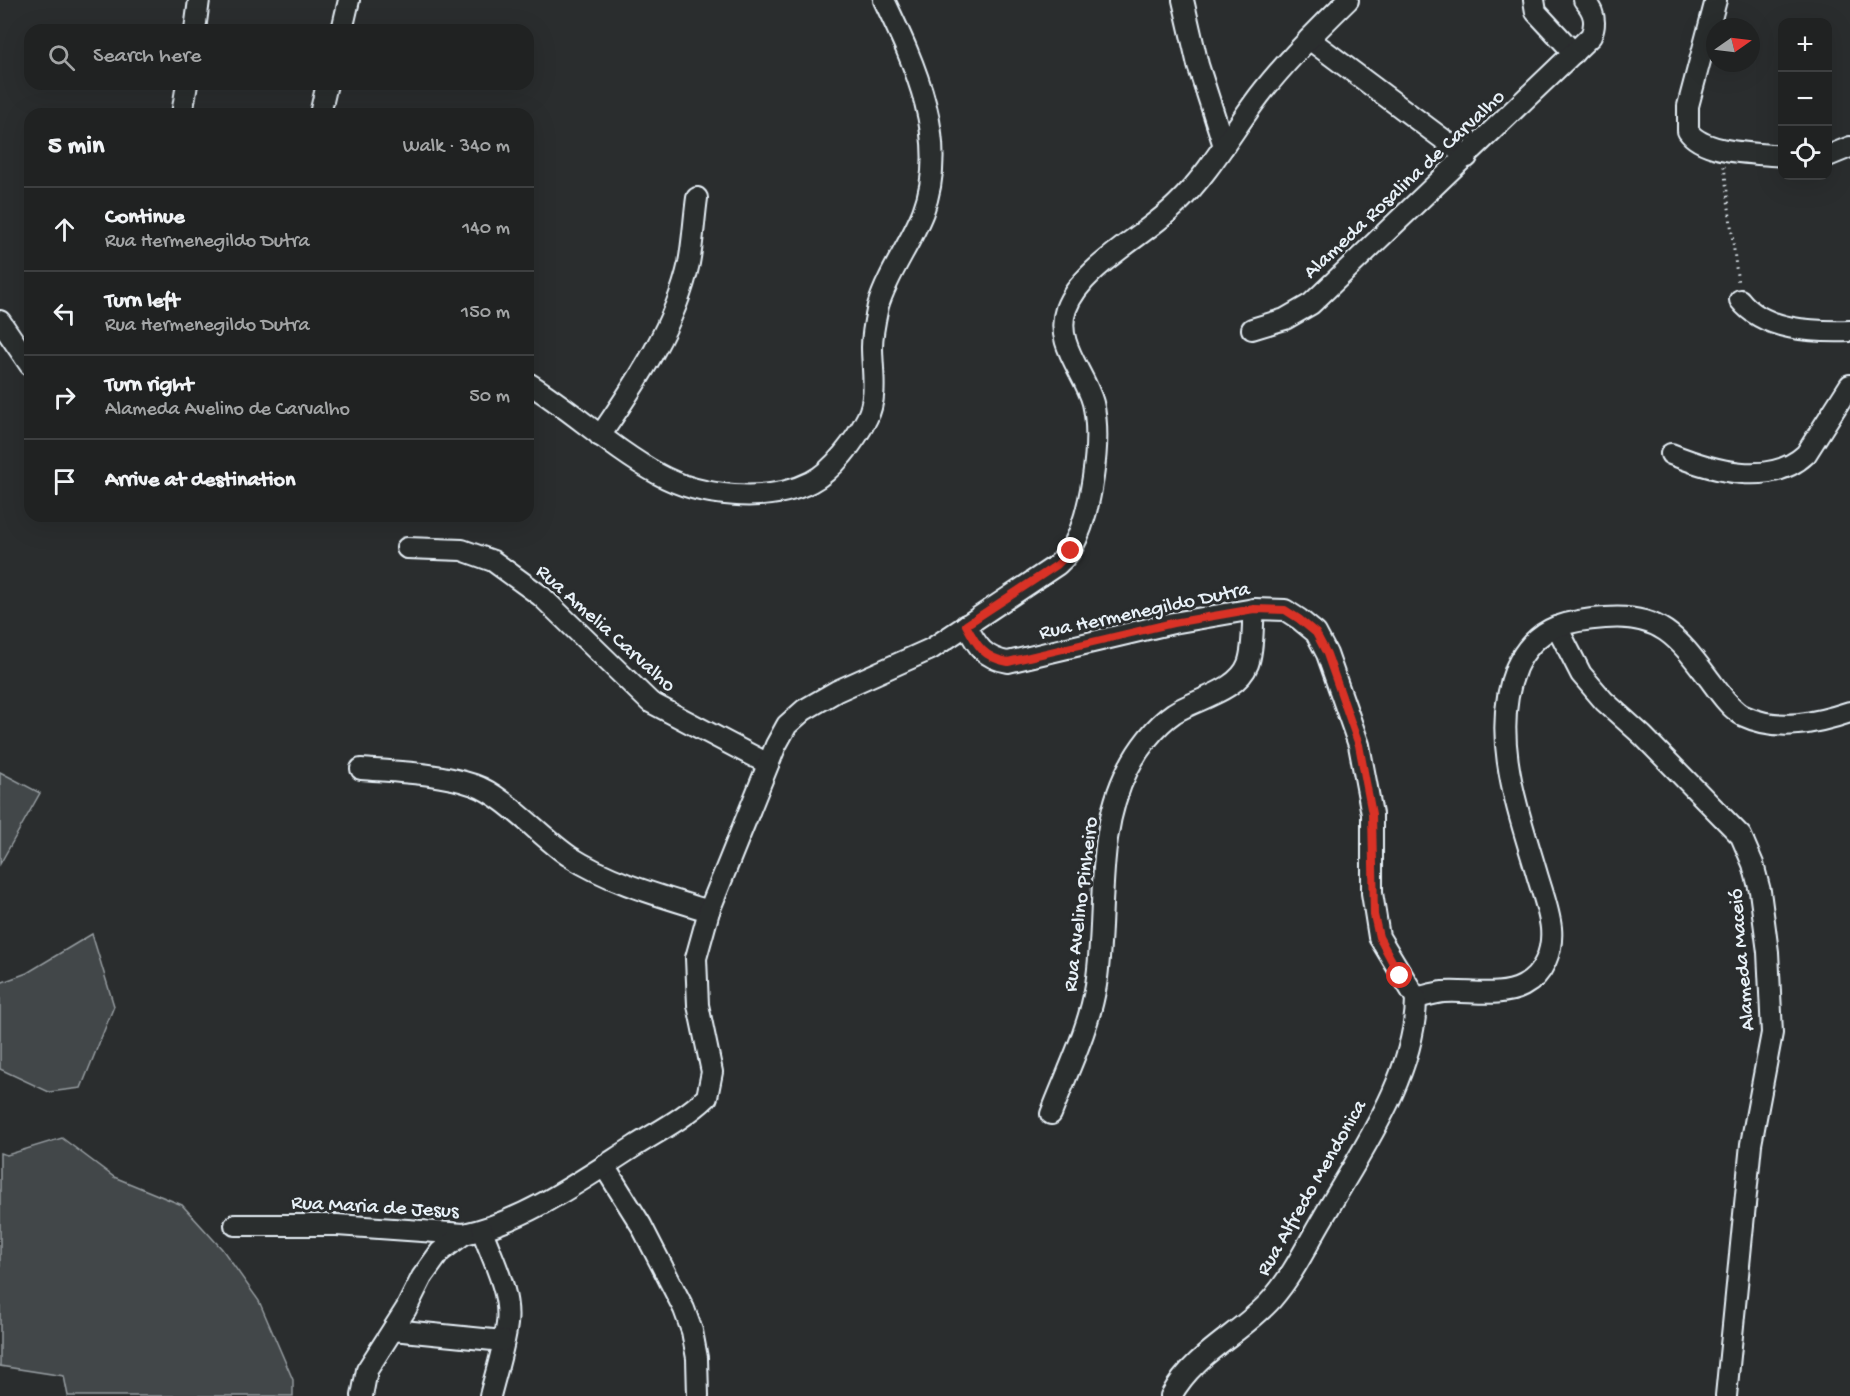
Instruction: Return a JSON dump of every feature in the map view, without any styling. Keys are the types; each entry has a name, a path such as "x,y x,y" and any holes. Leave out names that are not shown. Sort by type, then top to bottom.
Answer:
{"street":[{"path":"196,24 199,0"},
{"path":"343,24 349,0"},
{"path":"534,387 660,476 729,495 753,496 797,488 812,482 830,468 868,417 873,401 873,325 884,290 923,211 932,149 925,97 885,0"},
{"path":"1183,0 1198,64 1224,146"},
{"name":"Rua Maria de Jesus","path":"235,1225 337,1225 473,1232 546,1200 604,1166 682,1116 707,1097 712,1081 695,979 696,958 709,911 768,764 787,725 804,710 837,691 905,663 1057,565 1071,551 1086,513 1096,424 1087,388 1065,342 1063,319 1066,308 1098,268 1178,204 1224,146 1260,95 1309,39 1348,0"},
{"path":"1534,0 1536,12 1574,53"},
{"name":"Alameda Rosalina de Carvalho","path":"1252,329 1286,319 1311,304 1574,53 1591,36 1594,28 1593,14 1584,0"},
{"path":"1716,0 1688,106 1688,131 1698,142 1721,149 1778,156"},
{"path":"1309,39 1467,157"},
{"path":"183,108 186,90"},
{"path":"321,108 326,90"},
{"path":"1832,154 1850,147"},
{"path":"600,436 627,396 669,323 688,263 697,198"},
{"path":"1740,300 1748,311 1765,320 1791,327 1850,331"},
{"path":"0,321 24,356"},
{"path":"1671,454 1724,471 1780,470 1806,454 1850,385"},
{"name":"Rua Amelia Carvalho","path":"407,548 462,550 492,561 541,596 650,702 768,764"},
{"name":"Rua Hermenegildo Dutra","path":"966,625 982,652 996,660 1008,662 1173,623 1254,609 1285,610 1316,633 1327,654 1365,770 1372,814 1372,893 1379,937 1416,998"},
{"name":"Rua Avelino Pinheiro","path":"1051,1114 1087,1019 1096,985 1107,847 1116,797 1128,769 1157,729 1172,715 1235,681 1244,671 1248,663 1254,609"},
{"path":"1416,998 1442,993 1511,990 1524,985 1535,976 1548,956 1551,927 1514,796 1505,731 1511,681 1519,662 1538,638 1557,627 1586,619 1623,616 1642,618 1660,626 1689,652 1715,687 1743,716 1762,722 1803,724 1850,712"},
{"name":"Alameda Maceió","path":"1557,627 1581,674 1604,701 1643,736 1742,836 1760,891 1768,952 1772,1034 1751,1144 1726,1396"},
{"path":"361,769 441,776 476,786 493,795 570,857 606,877 709,911"},
{"name":"Rua Alfredo Mendonica","path":"1172,1396 1193,1367 1254,1317 1286,1281 1392,1092 1407,1057 1416,1018 1416,998"},
{"path":"604,1166 641,1225 693,1331 698,1358 698,1396"},
{"path":"362,1396 367,1370 393,1330 422,1277 440,1252 473,1232 503,1285 507,1322 490,1396"},
{"path":"393,1330 503,1341"}],"path":[{"path":"1721,149 1740,300"}],"shaded area":[{"path":"0,772 40,793 0,864"},
{"path":"92,934 114,1006 81,1088 49,1092 0,1069 0,983 27,973"},
{"path":"62,1138 114,1177 182,1205 222,1249 259,1301 293,1380 293,1396 68,1396 64,1376 0,1366 0,1153 7,1155"}],"route":[{"path":"1071,551 1057,565 966,625 977,648 996,660 1008,662 1173,623 1254,609 1285,610 1316,633 1337,679 1359,745 1372,814 1374,915 1379,937 1400,976"}]}
